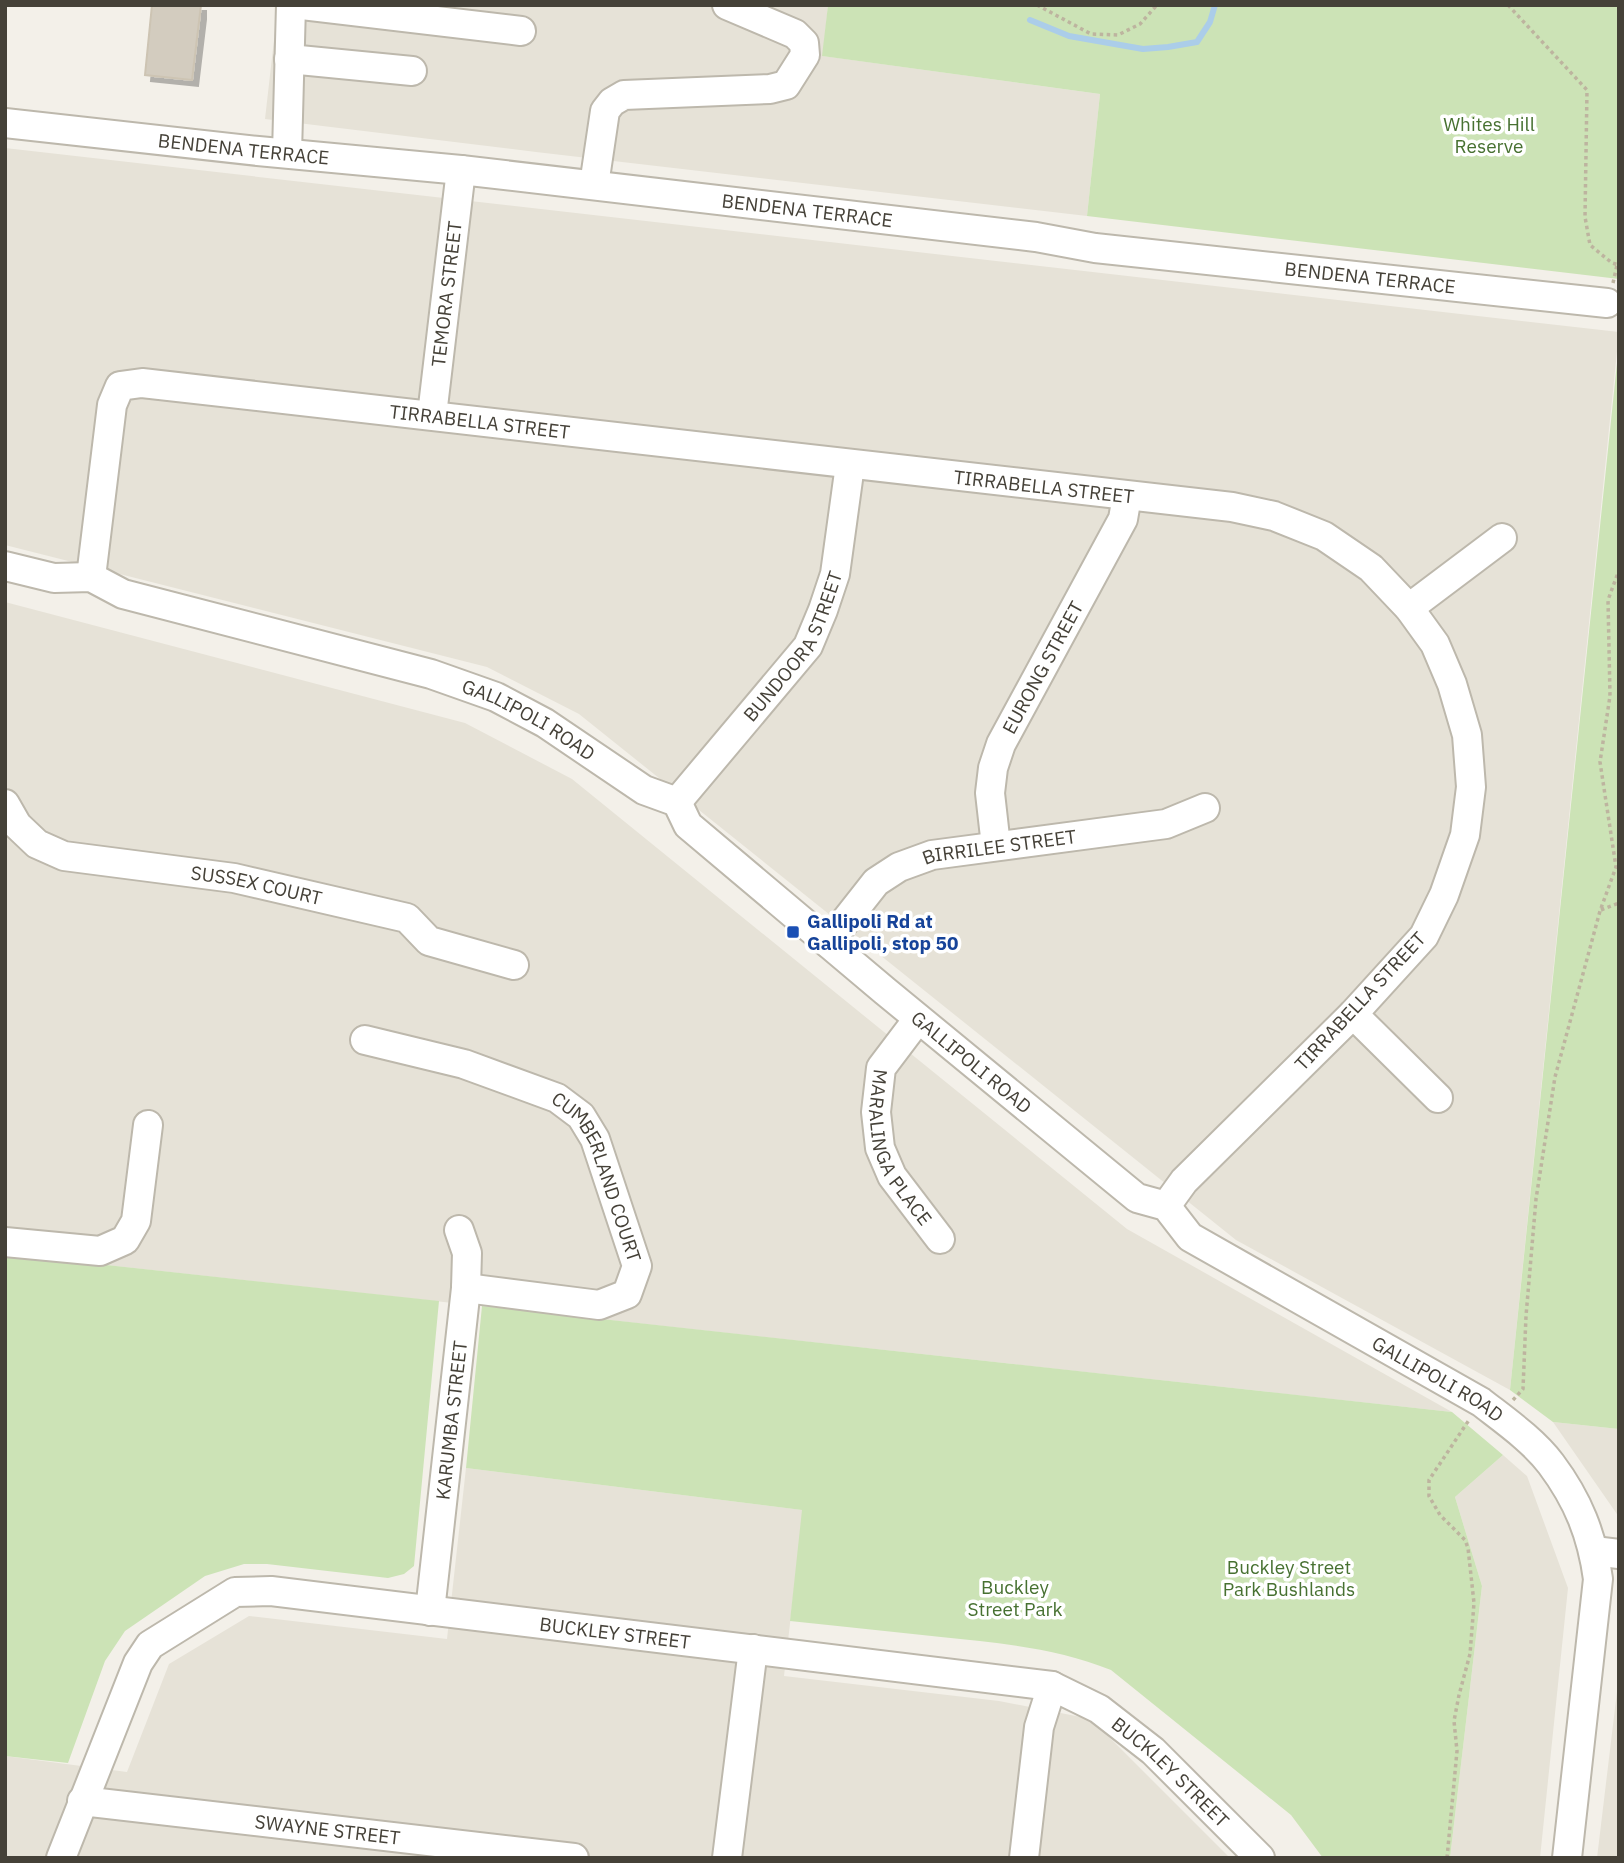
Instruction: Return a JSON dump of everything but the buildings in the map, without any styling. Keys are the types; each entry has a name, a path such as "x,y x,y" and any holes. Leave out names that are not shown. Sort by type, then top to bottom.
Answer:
{"street":[{"path":"287,153 291,5"},
{"path":"303,5 521,31"},
{"path":"594,185 605,111 612,102 624,96 770,89 786,85 804,55 804,43 795,34 727,5"},
{"path":"289,59 412,71"},
{"name":"BENDENA TERRACE","path":"5,123 461,170 1035,237 1095,248 1607,303"},
{"name":"TEMORA STREET","path":"432,415 461,170"},
{"name":"TIRRABELLA STREET","path":"91,577 111,405 120,386 142,383 1232,507 1274,516 1324,536 1371,568 1409,608 1435,644 1452,684 1467,735 1471,787 1465,835 1444,895 1424,936 1353,1014 1184,1181 1166,1206"},
{"name":"BUNDOORA STREET","path":"677,802 808,646 835,574 850,465"},
{"name":"EURONG STREET","path":"996,846 989,793 1001,744 1123,519 1127,496"},
{"path":"1409,608 1502,538"},
{"name":"GALLIPOLI ROAD","path":"5,566 54,578 91,577 123,594 431,674 495,697 545,723 644,790 677,802 688,825 1137,1198 1166,1206 1190,1237 1490,1409 1518,1431 1550,1462 1606,1552 1608,1580 1567,1858"},
{"name":"SUSSEX COURT","path":"5,804 18,825 37,844 64,856 234,878 407,918 429,941 514,965"},
{"name":"BIRRILEE STREET","path":"828,943 876,882 898,867 932,855 1166,824 1205,808"},
{"path":"1353,1014 1438,1098"},
{"name":"MARALINGA PLACE","path":"918,1018 881,1068 876,1112 880,1148 892,1175 940,1239"},
{"name":"CUMBERLAND COURT","path":"365,1040 464,1064 558,1098 581,1116 595,1139 637,1266 626,1294 598,1305 466,1287"},
{"path":"5,1242 100,1251 125,1240 136,1221 148,1125"},
{"name":"KARUMBA STREET","path":"430,1611 466,1287 467,1253 459,1230"},
{"name":"BUCKLEY STREET","path":"61,1858 138,1663 150,1645 235,1592 271,1591 1052,1686 1099,1709 1153,1751 1260,1858"},
{"path":"727,1858 753,1648"},
{"path":"1024,1858 1039,1727 1052,1686"},
{"name":"SWAYNE STREET","path":"82,1801 573,1858"}],"path":[{"path":"1037,5 1091,34 1118,35 1140,24 1157,5"},
{"path":"1508,5 1587,90 1585,217 1590,244 1612,263 1619,265"},
{"path":"1447,1858 1457,1751 1454,1721 1470,1654 1474,1603 1468,1548 1465,1540 1440,1515 1429,1496 1429,1480 1490,1409 1523,1389 1536,1199 1555,1077 1600,911 1616,867 1600,762 1611,696 1608,600 1619,570"},
{"path":"1600,911 1619,903"}],"shaded area":[{"path":"278,5 828,5 823,56 1100,94 1087,216 265,119"},
{"path":"5,148 1619,332 1510,1390 1236,1240 579,714 487,667 5,545"},
{"path":"5,602 465,723 572,779 1127,1229 1452,1412 5,1254"},
{"path":"1553,1422 1619,1429 1619,1517"},
{"path":"1503,1455 1527,1476 1568,1588 1540,1858 1450,1858 1482,1586 1455,1497"},
{"path":"466,1468 803,1510 784,1676 999,1701 1091,1719 1230,1858 5,1858 5,1756 127,1772 169,1664 249,1616 447,1639"},
{"path":"1619,1675 1619,1858 1597,1858"}],"green space":[{"name":"Whites Hill Reserve","path":"828,5 1619,5 1619,279 1087,216 1100,94 822,56"},
{"path":"1619,344 1619,1429 1553,1422 1510,1390"},
{"path":"5,1254 439,1301 414,1566 404,1574 388,1578 267,1564 244,1564 205,1576 125,1631 105,1661 68,1763 5,1756"},
{"name":"Buckley Street Park Bushlands","path":"482,1306 1452,1412 1503,1455 1455,1497 1482,1586 1450,1858 1323,1858 1291,1815 1111,1670 1070,1656 1006,1644 790,1621 802,1510 466,1468"}],"waterway":[{"path":"1030,20 1069,36 1143,49 1168,47 1197,42 1210,22 1215,5"}],"place":[{"name":"Gallipoli Rd at Gallipoli, stop 50","path":"793,932"}],"park label":[{"name":"Buckley Street Park","path":"1015,1598"}]}
